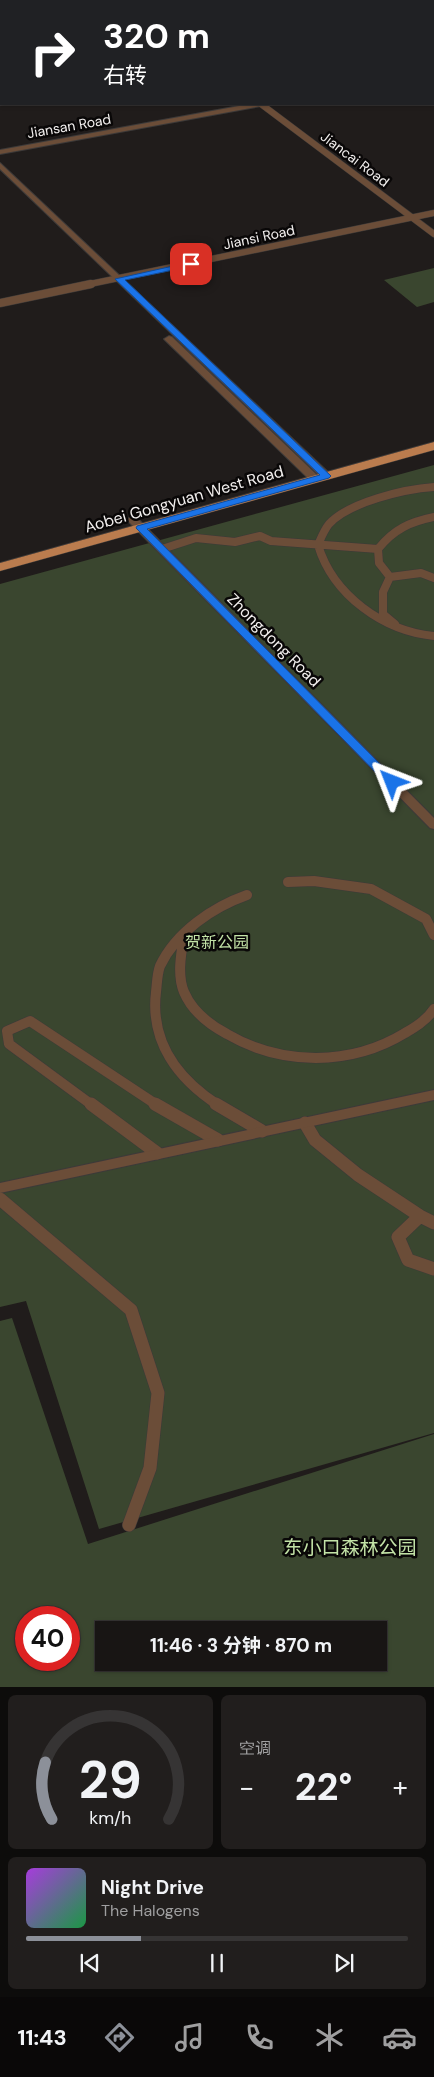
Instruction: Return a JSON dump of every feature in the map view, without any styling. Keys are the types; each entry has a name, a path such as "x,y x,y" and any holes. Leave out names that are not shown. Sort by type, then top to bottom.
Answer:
{"main road":[{"name":"Aobei Gongyuan West Road","path":"317,474 434,436"},
{"name":"Aobei Gongyuan West Road","path":"0,567 137,524 317,474 434,446"},
{"name":"Aobei Gongyuan West Road","path":"0,557 137,524"}],"street":[{"name":"Jiansan Road","path":"0,146 230,105"},
{"name":"Jiansan Road","path":"0,152 256,105"},
{"name":"Jiancai Road","path":"262,105 434,234"},
{"path":"0,165 317,474"},
{"path":"0,176 109,281 317,474"},
{"name":"Jiansi Road","path":"0,304 434,213"},
{"path":"434,487 409,488 355,508 330,523 318,545 324,565 343,588 367,612 390,627 403,632 434,636"},
{"path":"390,577 379,563 378,549 390,533 402,526 434,517"},
{"name":"Zhongdong Road","path":"137,524 434,825"},
{"path":"162,549 196,538 235,542 260,536 271,541 378,549"},
{"path":"390,577 421,573 434,578"},
{"path":"390,577 383,592 383,614 403,632"},
{"path":"288,882 314,881 371,889 426,919 434,935"},
{"path":"247,895 220,906 205,916 184,936 160,966 153,1011 159,1037 171,1062 188,1082 218,1107 262,1131"},
{"path":"184,936 180,968 182,986 191,1002 210,1023 231,1038 252,1048 310,1059 343,1056 365,1051 394,1040 430,1016 434,1009"},
{"path":"157,1153 9,1044 7,1031 30,1022 168,1113 218,1140"},
{"path":"0,1188 434,1095"},
{"path":"305,1123 315,1140 358,1174 420,1216 434,1223"},
{"path":"0,1199 131,1310 158,1393 150,1468 129,1525"},
{"path":"420,1216 398,1237 408,1260 434,1269"}],"green space":[{"path":"434,268 434,302 417,307 384,280"},
{"name":"贺新公园","path":"434,465 434,1433 99,1529 26,1301 0,1307 0,584"},
{"name":"东小口森林公园","path":"12,1318 88,1544 434,1434 434,1687 0,1687 0,1321"}],"route":[{"path":"191,264 119,279 326,476 140,528 392,782"}]}
